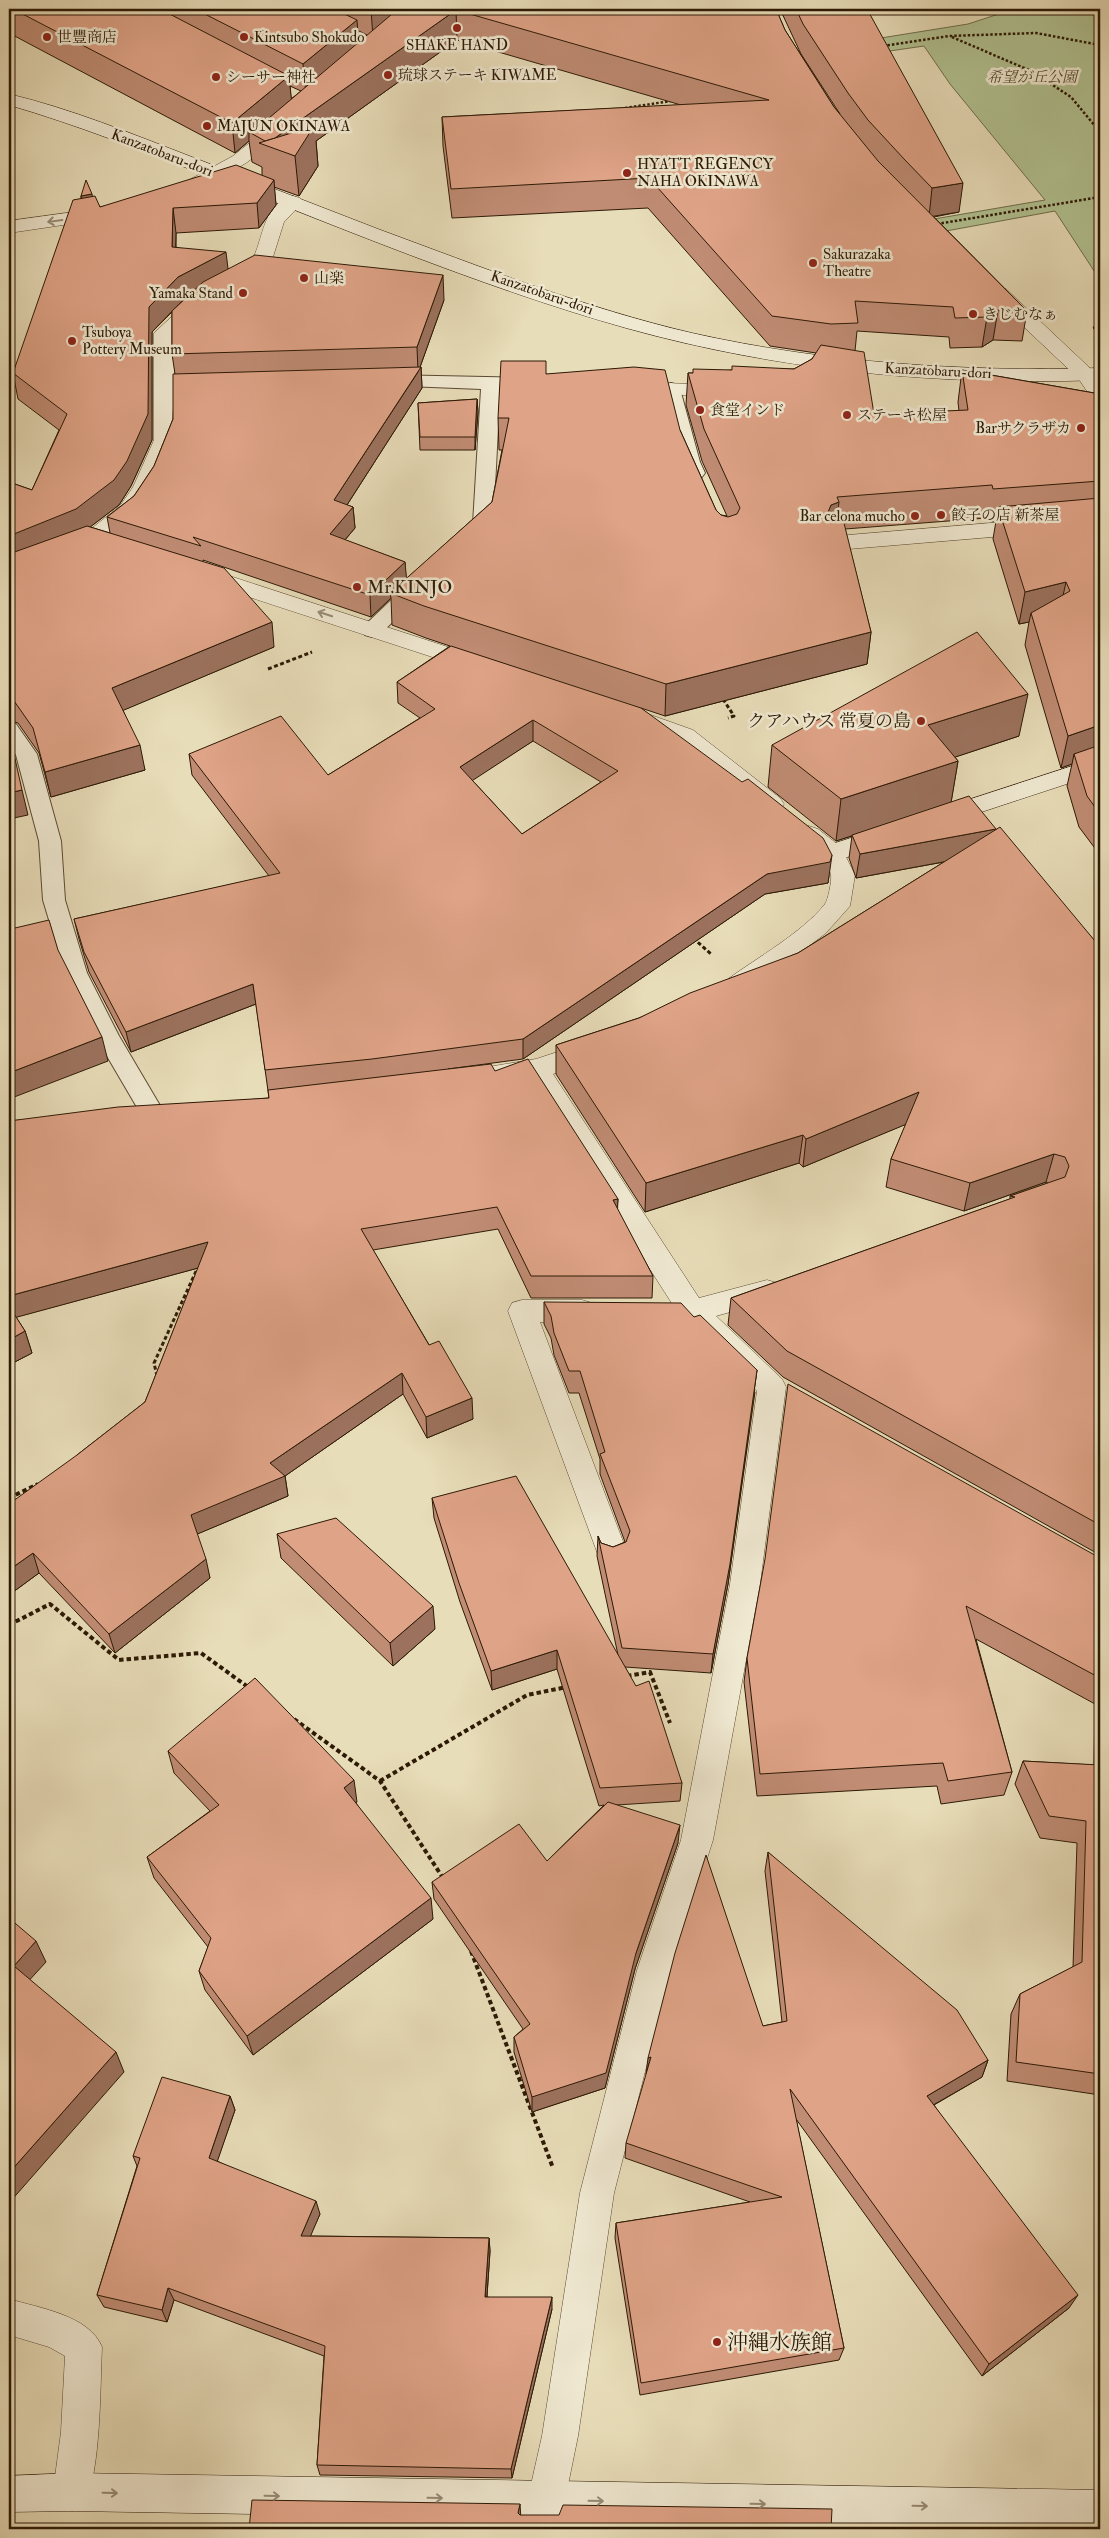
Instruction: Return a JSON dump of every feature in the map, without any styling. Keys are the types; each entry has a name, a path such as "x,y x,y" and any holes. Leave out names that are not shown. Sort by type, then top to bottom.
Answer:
{"street":[{"name":"Kanzatobaru-dori","path":"9,99 111,133 490,275 632,323 734,347 808,370 1093,374"},
{"path":"176,192 219,174 262,143 292,117"},
{"path":"9,572 90,541 128,511 144,488 164,440 172,388 164,333 198,302 247,277 260,266 266,254 270,231 276,220 293,202"},
{"path":"9,228 88,217 122,210"},
{"path":"982,278 1093,374 1100,396"},
{"path":"612,387 741,391"},
{"path":"838,543 1100,520"},
{"path":"90,541 118,549"},
{"path":"185,569 500,672"},
{"path":"609,708 686,736 832,853 843,875 838,906 817,928 743,982 714,997"},
{"path":"832,853 1100,765"},
{"path":"472,1078 536,1069 610,1045"},
{"path":"536,1069 692,1311 785,1394 745,1584 697,1840 654,1970 598,2192 560,2436 544,2515"},
{"path":"124,1118 163,1113"},
{"path":"652,1311 692,1311 796,1284"},
{"path":"612,1311 522,1311 612,1552"},
{"path":"9,2317 56,2331 84,2347 79,2432 72,2492"},
{"path":"9,2494 72,2492 544,2515 1100,2509"}],"lane":[{"path":"371,381 543,384"},
{"path":"455,552 483,526 491,383"},
{"path":"672,389 690,462 702,488"},
{"path":"372,630 427,578"},
{"path":"9,729 26,754 50,841 54,900 76,973 108,1039 163,1113"}],"path":[{"path":"881,46 949,36 1036,33 1100,45"},
{"path":"949,36 1031,71 1071,97 1100,132"},
{"path":"618,109 677,100"},
{"path":"936,224 1100,197"},
{"path":"686,736 734,716 720,693"},
{"path":"692,937 743,982"},
{"path":"157,1378 154,1363 197,1267 203,1260"},
{"path":"9,1498 43,1481"},
{"path":"9,1625 50,1604 119,1660 201,1653 255,1692"},
{"path":"622,1677 650,1672 681,1752 711,1762"},
{"path":"380,1781 527,1695 574,1686"},
{"path":"286,1714 380,1781 443,1877 446,1887"},
{"path":"443,1877 450,1872"},
{"path":"467,1942 555,2174 598,2192"}],"green space":[{"name":"希望が丘公園","path":"1014,9 1100,9 1100,280 1055,211 946,231 934,219 1045,200 950,84 924,46 807,63 800,51 968,24"}],"building":[{"path":"13,9 160,9 289,76 232,123"},
{"path":"195,9 334,9 357,20 303,64"},
{"path":"398,9 776,9 785,30 834,107 878,161 1027,311 998,310 987,317 955,318 953,307 855,301 858,323 831,324 772,316 649,178 451,189 442,117 769,100 456,10 275,138 265,141 249,132 269,118"},
{"path":"796,9 867,9 963,183 932,188 905,160 868,120 848,93 803,24"},
{"path":"314,126 295,156 259,143"},
{"path":"236,165 274,180 257,203 173,208 172,247 226,252 178,277 149,307 148,414 127,461 114,480 76,509 9,536 9,482 32,490 67,414 13,373 73,200 95,196 100,207"},
{"path":"86,180 92,194 81,196"},
{"path":"255,255 443,275 417,347 172,354 172,311 203,282"},
{"path":"821,345 864,352 874,414 968,410 962,370 1100,394 1100,481 993,489 992,485 837,497 839,502 831,505 828,512 832,518 843,519 871,632 666,684 424,606 390,593 492,502 509,418 498,418 501,361 546,361 546,374 634,367 665,370 680,430 716,510 721,515 728,517 737,514 740,508 704,429 688,373 693,373 693,369 732,370 732,366 794,369 812,359"},
{"path":"421,367 334,500 353,507 330,534 405,562 370,595 193,537 201,546 107,517 134,496 154,466 173,419 173,374"},
{"path":"477,399 475,437 420,437 418,403"},
{"path":"1100,498 1100,725 1068,736 1031,613 1070,591 1066,582 1025,592 998,507"},
{"path":"87,526 224,568 272,622 112,688 140,745 45,772 33,728 12,698 9,697 9,554"},
{"name":"クアハウス 常夏の島","path":"977,632 1028,694 928,725 958,761 841,799 772,745"},
{"path":"451,646 641,708 742,782 748,779 823,838 832,855 830,862 767,874 523,1039 372,1059 265,1070 253,984 126,1032 84,952 74,919 280,873 189,754 281,716 328,775 435,709 397,682","holes":["533,720 618,771 522,834 460,767"]},
{"path":"9,732 22,790 9,793"},
{"path":"1100,745 1100,814 1087,796 1074,754"},
{"path":"969,796 996,829 860,854 852,835"},
{"path":"1000,827 1100,947 1100,1525 787,1351 731,1298 1015,1197 1010,1196 1065,1177 1069,1166 1065,1157 1054,1154 970,1183 891,1159 919,1092 806,1139 803,1135 646,1183 556,1045 639,1018 690,993 798,953"},
{"path":"9,912 15,928 49,920 58,950 102,1037 9,1073"},
{"path":"528,1059 618,1199 613,1200 653,1276 531,1276 497,1207 361,1229 429,1345 439,1341 472,1398 426,1417 402,1373 270,1463 285,1476 191,1515 206,1559 109,1634 33,1553 9,1570 9,1504 77,1455 145,1402 208,1242 9,1296 9,1121 118,1107 269,1098 268,1090 491,1064 495,1071"},
{"path":"544,1302 681,1303 694,1317 700,1315 757,1370 730,1564 713,1654 622,1648 598,1536 601,1543 613,1547 626,1542 630,1531 600,1454 605,1452 580,1371 569,1371 554,1333 551,1316"},
{"path":"9,1306 25,1331 9,1340"},
{"path":"788,1384 1100,1558 1100,1678 966,1606 1012,1772 948,1781 943,1763 760,1774 747,1658 765,1559"},
{"path":"516,1476 636,1686 649,1681 682,1783 600,1788 557,1650 491,1671 459,1583 432,1498"},
{"path":"336,1518 433,1606 390,1643 277,1534"},
{"path":"255,1678 354,1780 344,1788 431,1898 247,2036 199,1971 211,1938 147,1857 219,1805 168,1751"},
{"path":"1023,1761 1100,1765 1100,2074 1016,2062 1020,1994 1082,1962 1086,1821 1049,1816"},
{"path":"608,1802 680,1825 636,1953 606,2073 532,2097 514,2037 530,2024 432,1882 519,1824 547,1861"},
{"path":"768,1852 957,2010 988,2060 927,2096 1078,2295 989,2364 790,2089 844,2348 641,2383 616,2223 782,2197 626,2143 651,2057 648,2058 675,1953 706,1855 763,2026 787,2021"},
{"path":"9,1918 36,1941 14,1966 116,2052 9,2173"},
{"path":"162,2077 230,2096 209,2158 316,2201 301,2236 489,2238 485,2297 552,2297 511,2469 317,2465 325,2346 168,2288 162,2310 97,2295 140,2158 133,2156"},
{"path":"252,2500 520,2504 518,2513 520,2515 559,2515 563,2505 832,2509 831,2529 249,2529"}],"place":[{"name":"SHAKE HAND","path":"457,28"},
{"name":"世豐商店","path":"47,37"},
{"name":"Kintsubo Shokudo","path":"244,37"},
{"name":"琉球ステーキ KIWAME","path":"388,75"},
{"name":"シーサー神社","path":"216,77"},
{"name":"MAJUN OKINAWA","path":"207,126"},
{"name":"HYATT REGENCY NAHA OKINAWA","path":"627,173"},
{"name":"Sakurazaka Theatre","path":"813,263"},
{"name":"山楽","path":"304,278"},
{"name":"Yamaka Stand","path":"243,293"},
{"name":"きじむなぁ","path":"973,314"},
{"name":"Tsuboya Pottery Museum","path":"72,341"},
{"name":"食堂インド","path":"700,410"},
{"name":"ステーキ松屋","path":"847,415"},
{"name":"Barサクラザカ","path":"1081,428"},
{"name":"餃子の店 新茶屋","path":"941,515"},
{"name":"Bar celona mucho","path":"915,516"},
{"name":"Mr.KINJO","path":"357,587"},
{"name":"クアハウス 常夏の島","path":"921,721"},
{"name":"沖縄水族館","path":"717,2342"}]}
